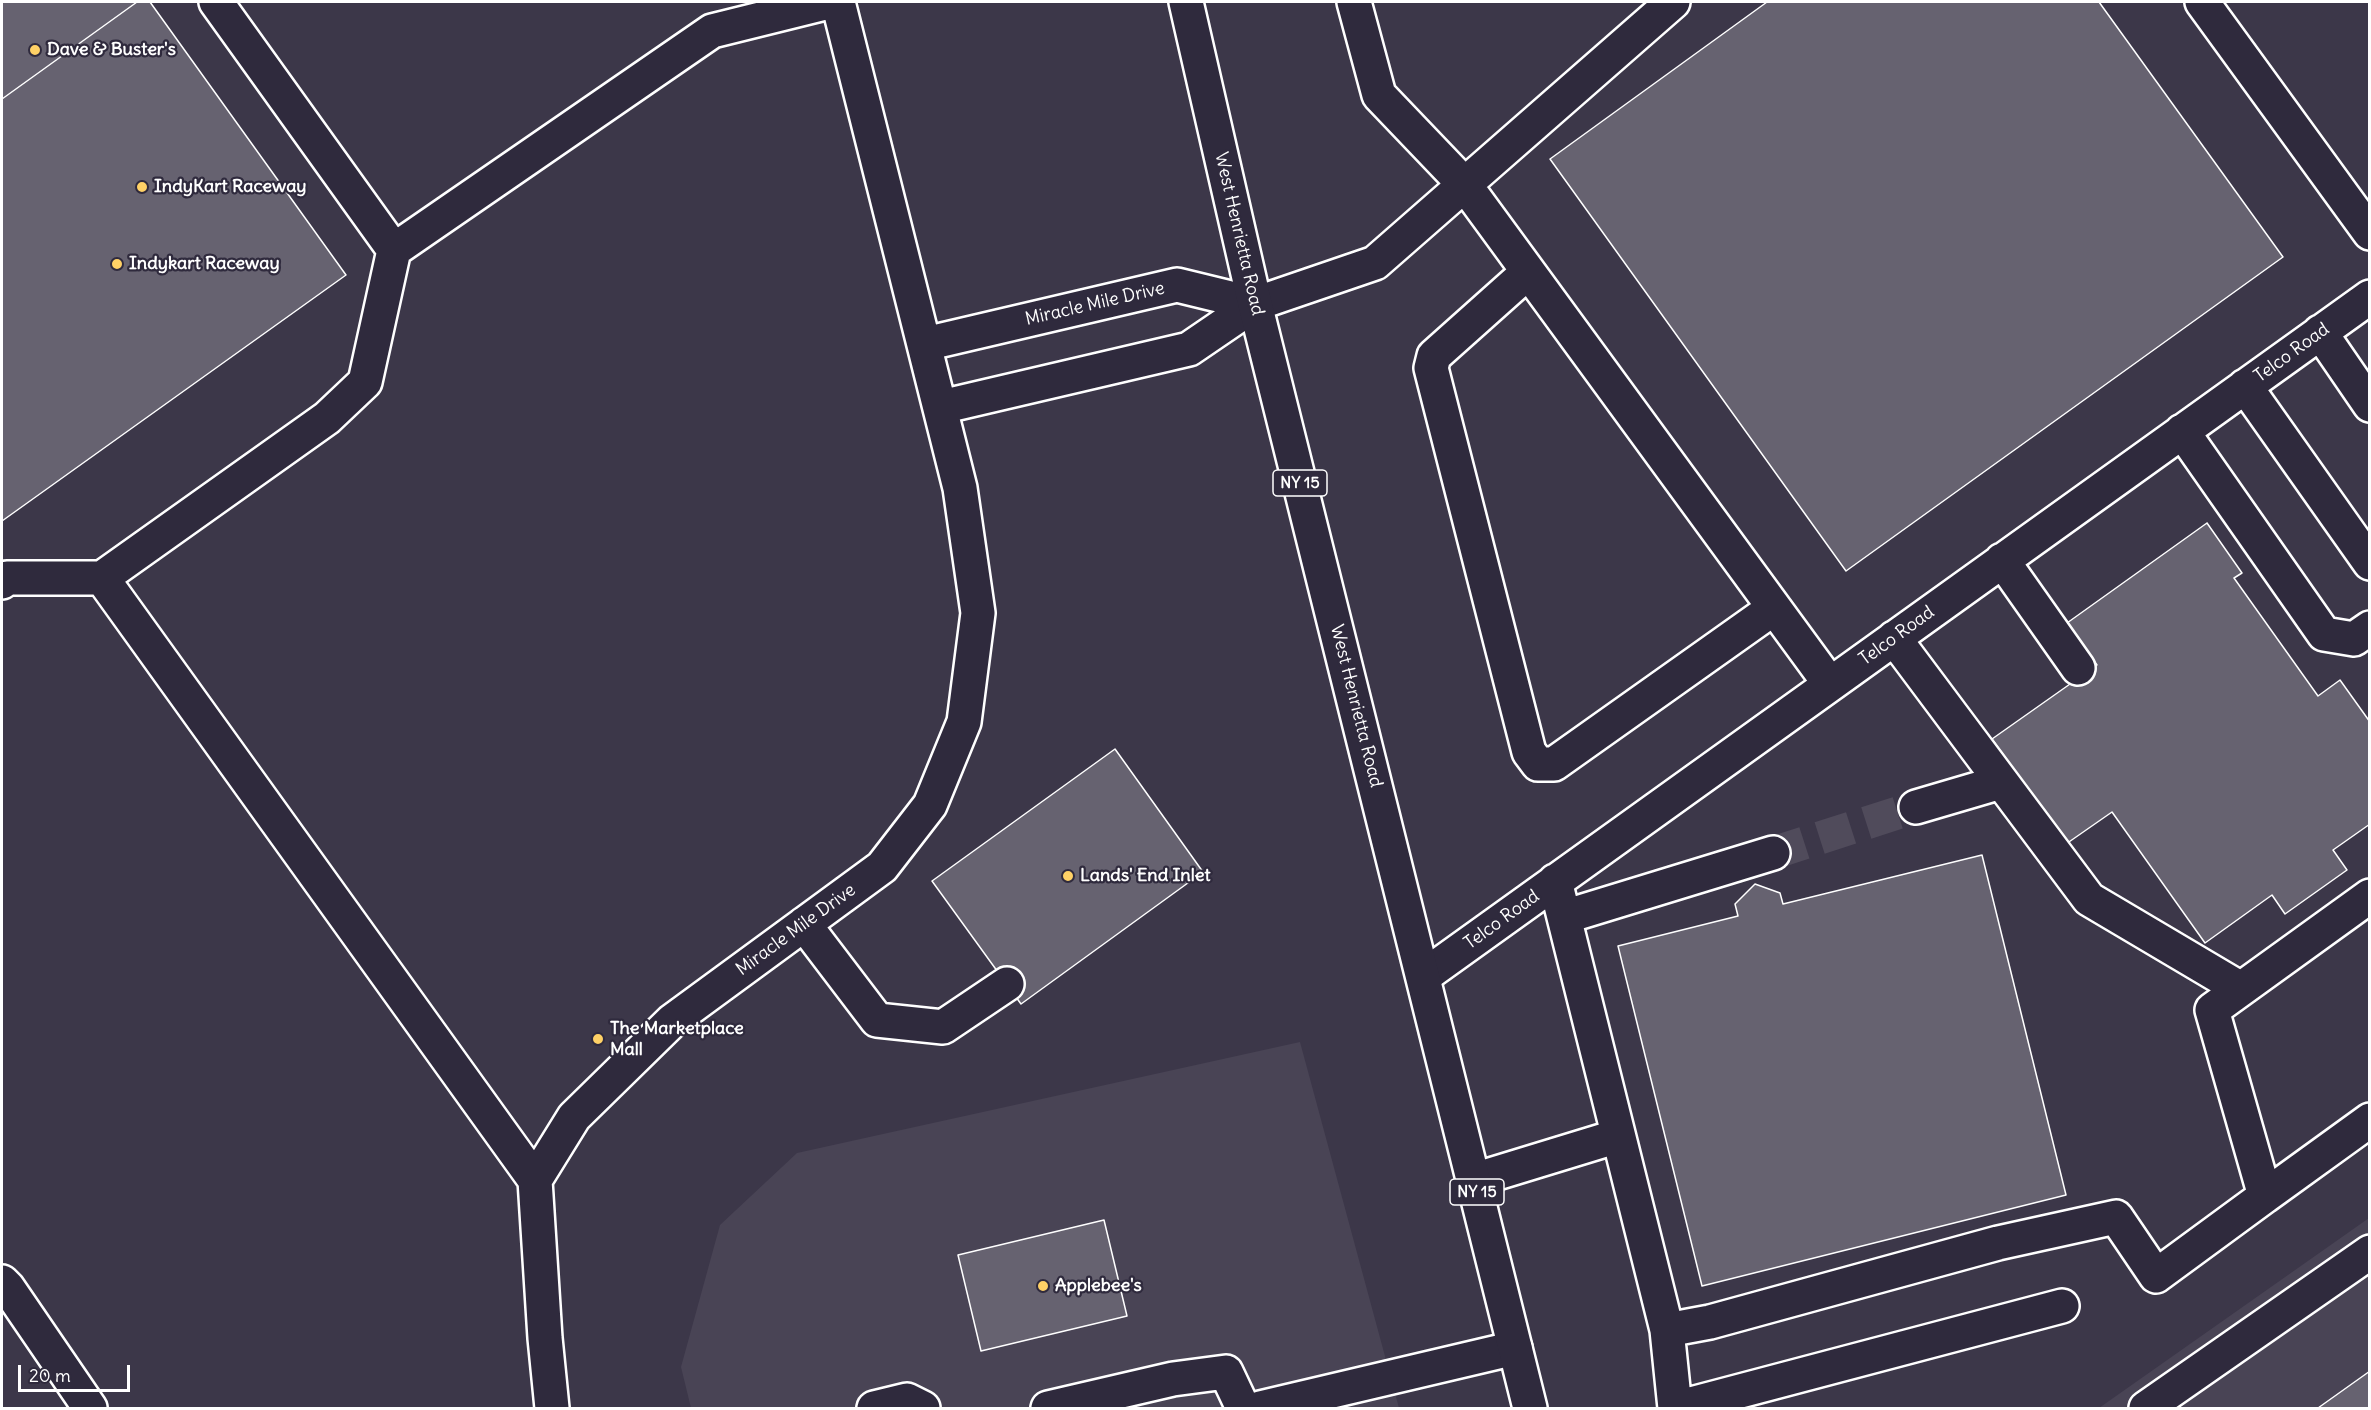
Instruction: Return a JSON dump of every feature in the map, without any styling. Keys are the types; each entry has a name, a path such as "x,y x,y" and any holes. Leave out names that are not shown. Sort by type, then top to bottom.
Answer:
{"street":[{"path":"216,2 394,250"},
{"path":"2,582 7,578 102,578 327,418 365,382 394,250 712,31 829,2"},
{"name":"Miracle Mile Drive","path":"535,1180 574,1117 672,1021 882,867 930,805 964,722 978,613 958,482 838,2"},
{"name":"West Henrietta Road","path":"1186,2 1255,304 1530,1408"},
{"path":"1354,2 1379,95 1465,185 1830,684"},
{"path":"941,407 1189,349 1255,304 1375,263 1673,2"},
{"path":"2202,2 2368,227"},
{"path":"1528,272 1434,356 1431,368 1529,752 1538,764 1554,764 1774,608"},
{"name":"Miracle Mile Drive","path":"925,344 1177,285 1255,304"},
{"name":"Telco Road","path":"1424,976 2370,297"},
{"path":"2320,332 2370,405"},
{"path":"2245,386 2370,563"},
{"path":"2182,431 2324,634 2354,639 2370,628"},
{"path":"2002,560 2078,668"},
{"path":"102,578 535,1180 552,1408"},
{"path":"1894,638 2089,899 2241,988"},
{"path":"1916,807 2001,782"},
{"path":"1564,917 1773,853"},
{"path":"1555,881 1667,1330 1675,1408 2062,1306"},
{"path":"2265,1197 2212,1010 2370,896"},
{"path":"804,924 877,1020 944,1027 1006,984"},
{"path":"1667,1330 1710,1322 1998,1243 2116,1217 2156,1276 2370,1120"},
{"path":"1474,1180 1618,1136"},
{"path":"2146,1408 2370,1252"},
{"path":"2,1282 90,1408"},
{"path":"1260,1408 1515,1348"},
{"path":"1048,1408 1173,1379 1226,1372 1243,1408"},
{"path":"874,1408 907,1400 923,1408"}],"shaded area":[{"path":"1300,1042 1399,1408 691,1408 681,1367 720,1225 797,1153"},
{"path":"2369,1218 2369,1408 2099,1408"}],"building":[{"name":"Dave & Buster's","path":"2,2 137,2 2,99"},
{"name":"IndyKart Raceway","path":"137,2 150,2 346,275 2,521 2,99"},
{"path":"1767,2 2099,2 2283,257 1846,571 1550,159"},
{"path":"2207,523 2242,573 2234,578 2318,696 2340,680 2370,722 2370,824 2333,850 2347,870 2285,914 2272,895 2205,943 2112,812 2066,844 1992,739 2097,665 2067,623"},
{"name":"Lands' End Inlet","path":"1115,749 1203,872 1021,1004 932,881"},
{"path":"1982,855 2066,1195 1702,1286 1618,946 1738,916 1735,904 1755,884 1780,893 1783,904"},
{"name":"Applebee's","path":"1104,1220 1127,1316 981,1351 958,1255"},
{"path":"2370,1371 2370,1408 2318,1408"}],"tunnel":[{"path":"1773,853 1916,807"}],"place":[{"name":"Dave & Buster's","path":"35,50"},
{"name":"IndyKart Raceway","path":"142,187"},
{"name":"Indykart Raceway","path":"117,264"},
{"name":"Lands' End Inlet","path":"1068,876"},
{"name":"The Marketplace Mall","path":"598,1039"},
{"name":"Applebee's","path":"1043,1286"}]}
